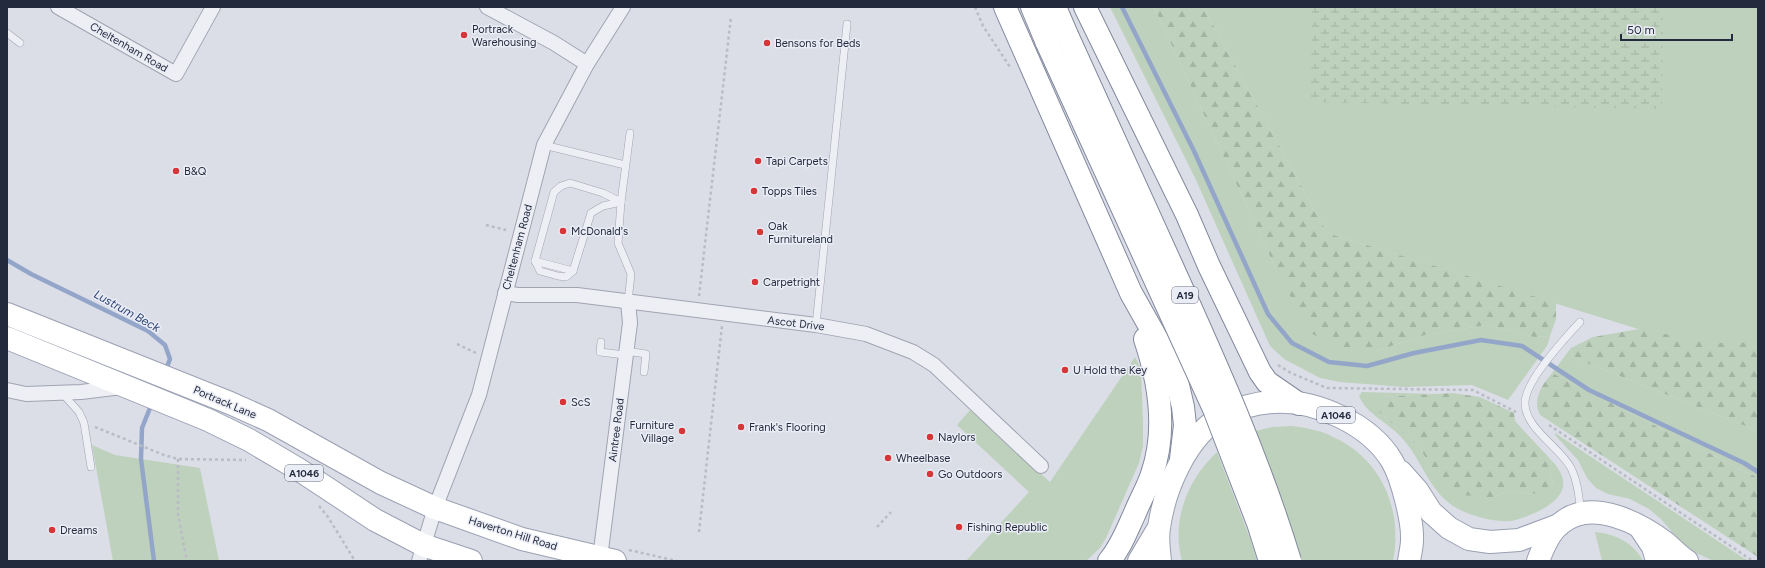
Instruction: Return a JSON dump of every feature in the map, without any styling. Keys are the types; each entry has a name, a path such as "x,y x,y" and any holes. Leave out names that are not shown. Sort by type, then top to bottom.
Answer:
{"main road":[{"path":"1005,7 1131,293 1158,341 1176,381 1183,407 1184,419 1181,459"},
{"name":"A19","path":"1032,7 1057,39 1199,325 1274,508 1290,561"},
{"name":"A19","path":"1055,7 1057,39 1214,409 1258,523 1270,561"},
{"path":"1085,7 1187,215 1209,266 1260,372 1267,382 1299,404"},
{"path":"1109,561 1119,547 1152,474 1157,455 1160,426 1151,358 1131,293"},
{"name":"Portrack Lane","path":"7,314 146,369 268,420 381,483 435,508"},
{"name":"A1046","path":"7,338 181,408 249,440 298,469 375,520 421,553 471,561"},
{"name":"A1046","path":"1160,561 1158,529 1166,495 1181,459 1203,432 1222,416 1260,403 1274,402 1299,404 1320,408 1360,427 1376,441 1392,462 1417,490 1431,512 1449,528 1469,539 1490,542 1519,540 1559,525 1569,518 1600,512 1619,516 1666,544 1687,561"},
{"name":"A1046","path":"1392,462 1411,520 1412,541 1409,561"},
{"name":"Haverton Hill Road","path":"435,508 522,539 614,556"},
{"name":"A1046","path":"1538,561 1550,538 1559,525"},
{"name":"A1046","path":"1640,528 1653,547 1657,561"},
{"name":"A1046","path":"1139,561 1158,529"}],"street":[{"name":"Cheltenham Road","path":"58,7 176,74 213,7"},
{"path":"487,7 554,43 587,64"},
{"name":"Cheltenham Road","path":"421,553 435,508 479,395 544,145 587,64 623,7"},
{"name":"Ascot Drive","path":"505,293 518,295 577,295 816,325 866,334 888,341 918,355 934,365 1041,466"},
{"name":"Aintree Road","path":"614,556 626,353 630,323 628,302"},
{"path":"7,390 26,394 131,389"}],"lane":[{"path":"816,325 847,24"},
{"path":"7,33 20,43"},
{"path":"628,302 631,274 618,243 625,165 630,133"},
{"path":"544,145 625,165"},
{"path":"570,184 603,193 621,202 603,206 591,213 573,271 566,277 540,271 535,261 554,192 560,186 570,184"},
{"path":"1580,322 1560,344 1530,385 1525,402 1528,416 1537,429 1571,467 1579,493 1581,515"},
{"path":"601,342 600,352 646,354 644,372"},
{"path":"61,392 79,412 84,423 91,467"}],"path":[{"path":"697,311 731,17"},
{"path":"486,225 506,230"},
{"path":"699,532 723,314"},
{"path":"457,344 478,355"},
{"path":"1291,373 1327,388 1473,390 1511,410 1546,424 1753,561"},
{"path":"111,433 164,455 178,459 249,460"},
{"path":"178,459 178,514 187,561"},
{"path":"318,506 328,517 355,561"},
{"path":"877,527 891,512"},
{"path":"614,556 677,561"}],"green space":[{"path":"1110,7 1154,7 1276,269 1376,351 1425,335 1486,325 1534,337 1550,336 1547,346 1508,400 1472,385 1403,387 1340,382 1320,378 1284,359 1270,346 1196,180"},
{"path":"1154,7 1203,7 1327,233 1556,303 1556,319 1550,336 1534,337 1486,325 1425,335 1376,351 1347,350 1310,333 1276,269"},
{"path":"1203,7 1758,7 1758,370 1755,365 1327,233"},
{"path":"1312,7 1663,7 1662,109 1311,102"},
{"path":"1639,329 1713,343 1758,342 1758,431 1572,357 1571,348 1593,337"},
{"path":"1571,348 1572,357 1758,431 1758,478 1552,373"},
{"path":"1135,357 1141,369 1143,446 1139,463 1106,538 1100,548 1086,561 966,561 1029,492 957,425 970,410 1050,482"},
{"path":"1552,373 1758,478 1758,557 1540,415 1537,403 1539,392"},
{"path":"1362,392 1437,394 1379,397 1379,412 1420,448 1430,466 1490,498 1511,491 1531,494 1553,483 1550,472 1552,461 1559,469 1562,477 1562,491 1553,502 1537,512 1521,519 1511,521 1498,521 1484,518 1458,509 1448,502 1433,486 1416,457 1402,438 1372,413 1362,402 1359,396"},
{"path":"1453,393 1480,397 1514,413 1515,421 1552,461 1550,472 1553,483 1544,492 1531,494 1511,491 1490,498 1463,495 1443,483 1430,466 1420,448 1379,412 1375,406 1374,400 1379,397"},
{"path":"1292,426 1318,431 1333,437 1350,447 1364,458 1376,472 1385,488 1395,523 1393,561 1298,561 1251,432 1272,427"},
{"path":"1555,433 1749,561 1714,561 1696,553 1680,541 1661,519 1649,509 1630,499 1608,494 1596,488 1587,478 1578,460 1555,435"},
{"path":"92,445 115,455 200,468 219,561 113,561"},
{"path":"1217,452 1251,541 1257,561 1182,561 1179,546 1179,531 1180,516 1184,502 1197,475"},
{"path":"1595,532 1610,535 1623,540 1639,554 1643,561 1602,561"}],"waterway":[{"path":"1122,7 1194,151 1268,314 1292,343 1329,362 1367,366 1414,353 1481,340 1522,346 1589,390 1744,463 1758,472"},
{"name":"Lustrum Beck","path":"7,260 31,274 148,331 165,345 170,359 165,372"},
{"name":"Lustrum Beck","path":"152,403 142,428 141,459 154,561"}],"place":[{"name":"Portrack Warehousing","path":"464,35"},
{"name":"Bensons for Beds","path":"767,43"},
{"name":"Tapi Carpets","path":"758,161"},
{"name":"B&Q","path":"176,171"},
{"name":"Topps Tiles","path":"754,191"},
{"name":"McDonald's","path":"563,231"},
{"name":"Oak Furnitureland","path":"760,232"},
{"name":"Carpetright","path":"755,282"},
{"name":"U Hold the Key","path":"1065,370"},
{"name":"ScS","path":"563,402"},
{"name":"Frank's Flooring","path":"741,427"},
{"name":"Furniture Village","path":"682,431"},
{"name":"Naylors","path":"930,437"},
{"name":"Wheelbase","path":"888,458"},
{"name":"Go Outdoors","path":"930,474"},
{"name":"Fishing Republic","path":"959,527"},
{"name":"Dreams","path":"52,530"}]}
